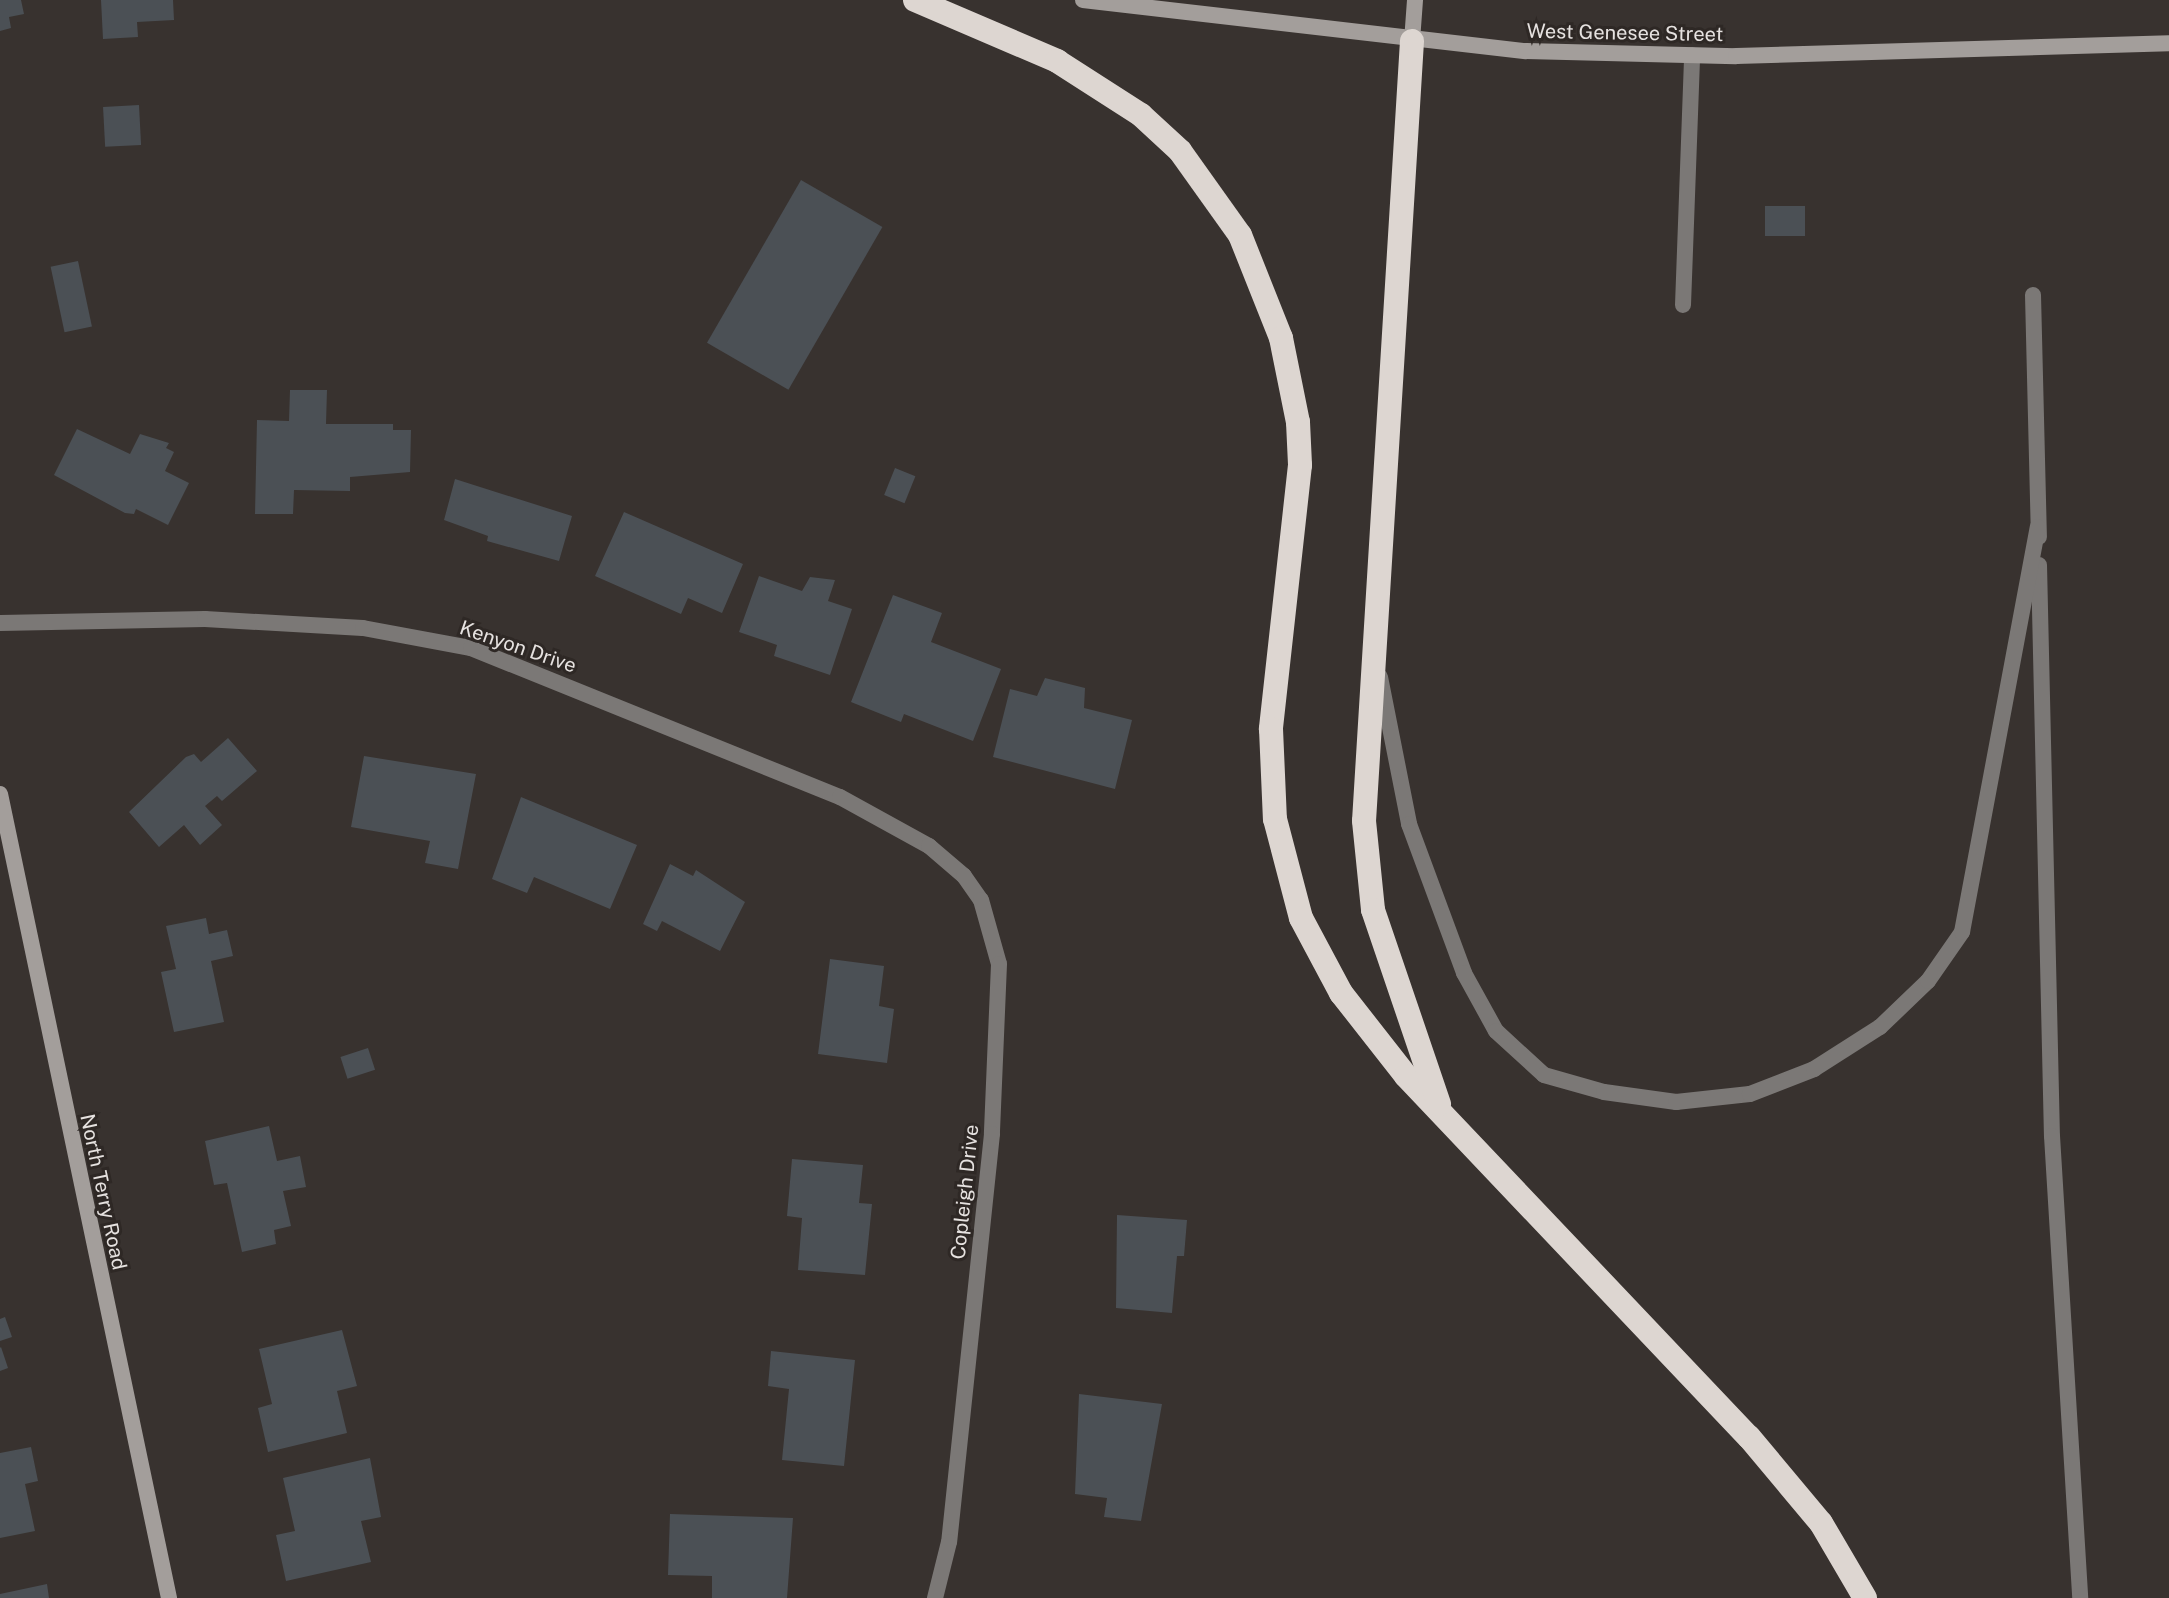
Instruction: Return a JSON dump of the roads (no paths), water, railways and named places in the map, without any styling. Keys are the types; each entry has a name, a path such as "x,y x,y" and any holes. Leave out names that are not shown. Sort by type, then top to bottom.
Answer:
{"highway":[{"path":"915,0 1057,61 1141,115 1180,151 1213,194 1256,268 1288,368 1300,465 1271,729 1275,819 1301,918 1341,993 1443,1114 1749,1437 1821,1523 1865,1598"},
{"path":"1412,41 1364,821 1373,910 1443,1114"}],"main road":[{"name":"West Genesee Street","path":"1083,0 1412,41 1526,51 1692,55 2045,50 2169,43"},
{"path":"1412,41 1415,0"},
{"name":"North Terry Road","path":"0,794 169,1598"}],"street":[{"path":"1683,305 1692,55"},
{"path":"2033,295 2052,1136 2080,1598"},
{"path":"1374,652 1409,824 1464,973 1496,1031 1544,1075 1604,1092 1676,1102 1750,1094 1814,1069 1880,1027 1928,981 1962,932 2038,527"},
{"name":"Kenyon Drive","path":"0,623 221,620 363,628 471,648 840,797 898,829"},
{"name":"Copleigh Drive","path":"898,829 964,876 981,900 999,964 992,1134 949,1542 935,1598"}]}
